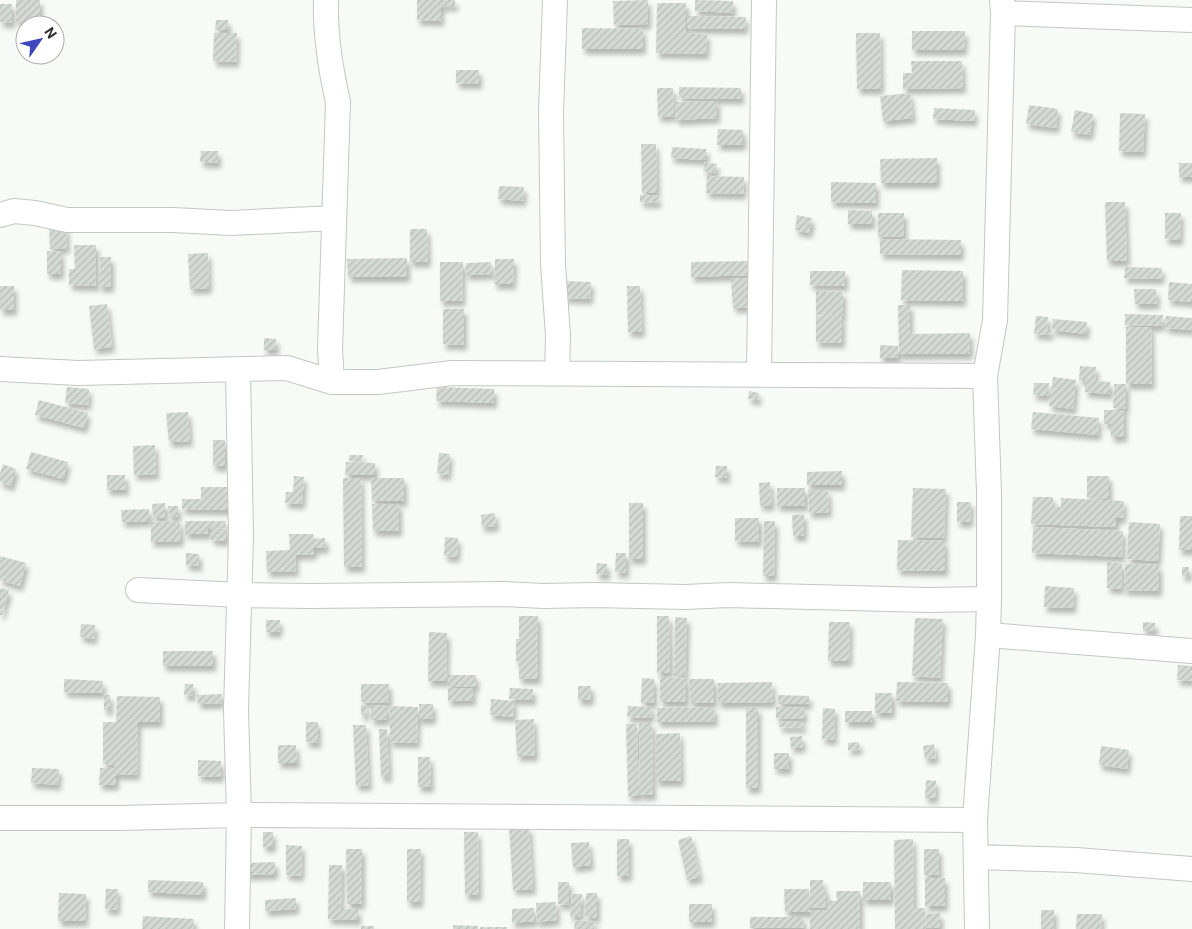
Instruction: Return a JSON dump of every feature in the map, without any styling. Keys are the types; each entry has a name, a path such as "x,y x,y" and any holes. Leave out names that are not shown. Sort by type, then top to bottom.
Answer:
{"street":[{"path":"326,0 325,24 329,66 338,102 330,349 332,382"},
{"path":"555,0 551,112 553,264 558,336 557,373"},
{"path":"759,374 764,0"},
{"path":"978,929 976,820 989,599 989,492 985,376 995,320 1002,6 1044,13 1192,20"},
{"path":"0,215 14,211 35,213 67,220 173,220 231,223 334,218"},
{"path":"0,369 78,372 287,368 332,382 378,382 452,373 985,376"},
{"path":"237,929 239,815 236,710 241,536 238,370"},
{"path":"138,590 240,595 503,594 685,597 729,595 928,600 989,599"},
{"path":"988,635 1192,651"},
{"path":"0,818 120,818 239,815 976,820"},
{"path":"976,858 1076,860 1192,869"}],"building":[{"path":"16,0 40,0 40,15 16,15"},
{"path":"417,0 455,0 455,6 441,6 441,21 417,20"},
{"path":"648,0 648,24 614,25 613,1"},
{"path":"695,0 733,1 733,13 695,11"},
{"path":"657,3 686,3 686,33 707,34 706,54 656,53"},
{"path":"0,4 12,4 12,23 0,22"},
{"path":"687,16 746,17 745,29 687,28"},
{"path":"216,20 228,20 228,30 215,30"},
{"path":"582,28 643,29 643,49 582,49"},
{"path":"912,31 965,31 964,50 912,50"},
{"path":"214,33 237,33 236,62 213,61"},
{"path":"856,33 880,33 881,89 857,89"},
{"path":"911,61 962,61 963,88 903,89 903,73 912,73"},
{"path":"456,70 479,70 479,84 456,83"},
{"path":"679,87 741,88 741,99 679,98"},
{"path":"657,88 673,88 674,116 658,117"},
{"path":"910,93 913,118 883,121 880,96"},
{"path":"717,101 717,118 676,120 675,102"},
{"path":"1029,105 1058,109 1056,128 1026,124"},
{"path":"934,108 975,110 974,121 933,119"},
{"path":"1075,110 1093,114 1090,135 1071,132"},
{"path":"1120,113 1145,114 1143,152 1119,151"},
{"path":"718,129 743,130 743,145 717,145"},
{"path":"641,144 656,144 657,193 642,193"},
{"path":"672,147 706,149 706,160 671,158"},
{"path":"201,151 218,151 218,163 200,162"},
{"path":"937,158 937,183 881,183 880,159"},
{"path":"705,162 717,164 715,173 703,171"},
{"path":"1179,163 1192,163 1192,177 1179,177"},
{"path":"707,176 744,177 743,194 706,193"},
{"path":"831,182 876,183 876,203 831,202"},
{"path":"499,186 524,187 523,201 498,199"},
{"path":"640,195 658,196 658,203 640,202"},
{"path":"1105,202 1125,202 1127,261 1107,261"},
{"path":"848,210 872,211 872,224 848,224"},
{"path":"878,213 904,213 904,236 878,237"},
{"path":"1165,213 1181,213 1180,240 1165,239"},
{"path":"797,215 812,218 809,233 795,230"},
{"path":"66,227 67,248 50,249 49,228"},
{"path":"410,229 427,229 428,262 410,262"},
{"path":"880,239 961,240 961,255 880,254"},
{"path":"74,245 96,245 96,286 69,285 69,269 75,269"},
{"path":"47,251 61,252 61,274 47,274"},
{"path":"208,253 209,288 190,289 188,254"},
{"path":"100,257 111,257 111,287 99,287"},
{"path":"407,258 407,277 348,277 347,259"},
{"path":"495,259 514,259 513,284 494,284"},
{"path":"749,261 750,275 691,277 691,262"},
{"path":"440,262 463,262 462,301 440,301"},
{"path":"491,262 492,274 466,275 466,263"},
{"path":"1125,267 1162,268 1161,279 1124,278"},
{"path":"902,270 963,271 963,301 901,300"},
{"path":"810,271 845,271 845,286 810,285"},
{"path":"747,278 750,307 733,308 731,279"},
{"path":"564,281 591,282 590,299 564,298"},
{"path":"1169,282 1192,284 1192,302 1168,300"},
{"path":"0,286 14,286 14,310 0,310"},
{"path":"627,286 640,286 642,332 628,332"},
{"path":"1134,289 1156,289 1157,304 1135,304"},
{"path":"816,291 843,292 843,316 816,315"},
{"path":"107,304 112,347 94,349 89,306"},
{"path":"898,305 910,305 910,334 970,333 970,354 899,354"},
{"path":"443,309 464,309 464,345 443,344"},
{"path":"1125,314 1163,315 1162,326 1125,325"},
{"path":"816,316 842,317 842,343 816,342"},
{"path":"1036,316 1048,317 1047,330 1051,330 1051,335 1034,334"},
{"path":"1166,316 1192,318 1192,330 1165,328"},
{"path":"1053,319 1087,322 1086,334 1052,330"},
{"path":"1126,327 1151,327 1152,384 1126,384"},
{"path":"264,338 276,339 276,350 264,350"},
{"path":"880,345 898,346 898,358 880,358"},
{"path":"1080,366 1096,367 1095,381 1110,382 1110,394 1085,392 1085,380 1079,380"},
{"path":"1053,377 1076,380 1073,409 1049,406"},
{"path":"1034,383 1049,383 1048,396 1033,395"},
{"path":"1114,384 1126,384 1126,409 1113,408"},
{"path":"67,387 89,389 88,405 65,403"},
{"path":"437,387 494,389 494,403 436,401"},
{"path":"749,391 759,393 758,400 748,399"},
{"path":"39,400 88,413 84,428 35,415"},
{"path":"1104,410 1124,410 1124,437 1111,437 1111,424 1104,424"},
{"path":"188,412 190,441 169,442 166,413"},
{"path":"1033,412 1099,418 1098,435 1031,429"},
{"path":"213,440 225,440 225,466 213,466"},
{"path":"155,445 156,474 134,475 133,446"},
{"path":"31,452 68,462 63,479 26,469"},
{"path":"439,453 450,454 448,475 437,474"},
{"path":"349,455 363,455 362,462 349,461"},
{"path":"346,462 375,463 375,475 345,475"},
{"path":"3,464 16,469 11,486 0,482"},
{"path":"716,466 727,466 727,478 715,477"},
{"path":"842,471 842,485 807,485 807,472"},
{"path":"107,475 125,475 126,490 107,490"},
{"path":"294,476 304,477 302,504 285,503 286,492 293,492"},
{"path":"1087,476 1109,476 1109,499 1087,498"},
{"path":"343,478 361,478 362,567 344,567"},
{"path":"371,478 404,478 404,501 372,501"},
{"path":"770,482 772,505 760,506 759,483"},
{"path":"201,487 231,487 231,510 182,509 182,499 201,499"},
{"path":"777,488 805,488 805,506 777,506"},
{"path":"913,488 946,489 944,538 911,537"},
{"path":"808,490 828,490 829,512 809,513"},
{"path":"1033,497 1053,497 1053,506 1061,507 1061,498 1124,501 1123,518 1116,518 1116,527 1031,524"},
{"path":"957,502 971,502 970,522 957,522"},
{"path":"165,503 165,518 153,518 152,504"},
{"path":"629,503 643,503 643,559 629,559"},
{"path":"372,504 399,504 399,531 373,531"},
{"path":"168,506 178,506 178,517 169,517"},
{"path":"149,509 149,521 122,522 121,510"},
{"path":"495,513 496,526 482,527 481,515"},
{"path":"804,514 804,536 793,536 792,515"},
{"path":"1180,516 1192,516 1192,550 1179,550"},
{"path":"735,518 759,518 759,542 735,541"},
{"path":"180,521 181,541 151,542 151,522"},
{"path":"185,521 226,521 225,527 208,527 208,534 185,534"},
{"path":"764,521 775,521 774,576 763,576"},
{"path":"1129,522 1160,524 1158,561 1127,559"},
{"path":"1033,527 1123,531 1122,557 1032,553"},
{"path":"211,528 226,529 226,541 211,540"},
{"path":"289,534 313,534 314,539 325,538 326,548 314,548 314,554 295,555 296,571 267,572 266,551 290,550"},
{"path":"445,537 458,538 457,557 444,556"},
{"path":"898,540 945,541 945,571 897,570"},
{"path":"186,553 199,554 199,566 186,565"},
{"path":"616,553 626,553 626,573 615,572"},
{"path":"0,556 26,563 20,586 0,580"},
{"path":"1107,562 1122,563 1121,589 1107,588"},
{"path":"597,563 607,564 607,575 596,574"},
{"path":"1125,564 1159,565 1159,591 1124,590"},
{"path":"1182,567 1189,567 1189,576 1182,576"},
{"path":"1045,586 1074,588 1073,608 1044,607"},
{"path":"0,588 9,590 2,615 0,615"},
{"path":"519,616 538,616 538,679 519,679 519,661 516,661 516,639 519,639"},
{"path":"657,616 669,616 670,673 657,673"},
{"path":"675,617 687,618 685,676 674,676"},
{"path":"915,618 943,619 940,678 912,676"},
{"path":"266,620 280,620 279,632 266,632"},
{"path":"829,622 850,622 849,661 828,661"},
{"path":"1143,622 1155,623 1155,631 1143,631"},
{"path":"81,624 95,625 94,639 80,637"},
{"path":"429,632 447,633 446,681 428,681"},
{"path":"163,651 213,651 213,666 163,666"},
{"path":"1178,665 1192,666 1192,681 1177,680"},
{"path":"448,675 476,675 476,687 448,687"},
{"path":"660,677 686,678 686,702 660,702"},
{"path":"642,678 654,679 654,703 641,703"},
{"path":"64,679 103,681 102,693 64,692"},
{"path":"689,679 714,679 714,703 690,703"},
{"path":"772,682 773,702 718,703 718,683"},
{"path":"897,682 948,683 948,702 896,701"},
{"path":"185,684 193,684 193,696 184,695"},
{"path":"361,684 389,684 389,703 361,702"},
{"path":"578,686 591,686 591,700 578,700"},
{"path":"448,688 473,688 473,700 448,701"},
{"path":"510,688 533,689 533,700 509,699"},
{"path":"875,693 892,693 892,713 875,713"},
{"path":"222,694 222,703 198,704 197,695"},
{"path":"104,695 110,695 110,710 104,710"},
{"path":"778,695 809,696 809,704 778,704"},
{"path":"117,696 160,697 160,722 138,722 137,775 116,774 116,785 99,785 100,768 114,768 114,765 103,764 103,722 116,722"},
{"path":"491,699 514,701 513,717 490,715"},
{"path":"419,704 433,704 433,719 419,719"},
{"path":"361,705 367,706 366,716 361,715"},
{"path":"371,705 387,706 387,720 371,720"},
{"path":"390,706 418,707 417,743 390,742"},
{"path":"628,706 652,707 651,718 627,717"},
{"path":"714,707 715,721 657,722 657,708"},
{"path":"776,707 804,708 804,719 776,718"},
{"path":"746,708 758,708 758,788 746,788"},
{"path":"823,708 835,709 834,740 822,739"},
{"path":"845,711 872,711 872,722 845,722"},
{"path":"534,719 535,756 517,756 515,720"},
{"path":"779,721 803,722 803,728 779,727"},
{"path":"306,722 318,722 318,743 306,742"},
{"path":"639,723 652,723 653,795 640,795"},
{"path":"626,724 637,724 639,795 628,796"},
{"path":"353,725 366,725 369,785 356,786"},
{"path":"379,729 387,729 389,777 381,777"},
{"path":"680,733 681,781 656,781 656,734"},
{"path":"802,736 803,747 791,748 790,737"},
{"path":"859,742 860,749 848,750 848,743"},
{"path":"934,744 936,758 925,759 923,746"},
{"path":"278,745 296,745 297,763 278,763"},
{"path":"1101,746 1129,750 1127,769 1099,765"},
{"path":"774,753 789,753 789,769 774,769"},
{"path":"418,757 430,757 431,787 418,787"},
{"path":"198,760 221,761 221,777 198,776"},
{"path":"32,768 59,769 58,785 31,783"},
{"path":"926,780 936,781 935,798 925,798"},
{"path":"529,827 533,889 513,890 509,828"},
{"path":"263,832 273,832 273,847 263,847"},
{"path":"464,832 478,832 479,895 465,895"},
{"path":"691,836 700,877 687,880 678,840"},
{"path":"617,839 629,839 629,876 617,876"},
{"path":"913,839 914,908 925,908 926,929 895,929 894,840"},
{"path":"589,842 591,865 573,867 571,843"},
{"path":"286,845 302,846 301,876 286,875"},
{"path":"346,849 362,849 362,904 347,904"},
{"path":"407,849 421,849 420,902 407,902"},
{"path":"924,849 939,849 939,875 924,875"},
{"path":"275,862 275,874 246,875 246,863"},
{"path":"329,865 342,865 341,909 358,909 358,920 328,919"},
{"path":"925,878 945,878 945,906 925,906"},
{"path":"148,880 203,882 203,895 148,892"},
{"path":"810,880 823,880 823,889 826,889 826,907 810,908"},
{"path":"558,882 569,882 569,905 558,904"},
{"path":"863,882 891,882 891,900 863,900"},
{"path":"106,889 118,889 117,910 105,909"},
{"path":"784,889 809,889 810,910 827,910 827,901 837,901 836,891 860,891 860,929 810,929 810,912 785,912"},
{"path":"59,893 86,894 85,921 58,921"},
{"path":"586,893 597,893 597,918 585,917"},
{"path":"572,894 582,894 580,917 570,917"},
{"path":"296,898 296,909 265,911 265,900"},
{"path":"556,902 557,920 537,922 536,903"},
{"path":"689,904 712,904 712,922 689,922"},
{"path":"534,908 535,921 512,923 512,909"},
{"path":"1041,910 1054,910 1054,929 1041,929"},
{"path":"940,913 940,928 927,928 926,914"},
{"path":"1077,914 1102,914 1101,929 1076,929"},
{"path":"143,916 194,919 193,929 142,929"},
{"path":"750,917 803,917 804,928 750,928"},
{"path":"575,920 595,922 594,929 574,929"},
{"path":"453,925 478,926 478,929 453,929"},
{"path":"361,926 374,926 374,929 361,929"},
{"path":"480,927 507,927 507,929 480,929"}]}
